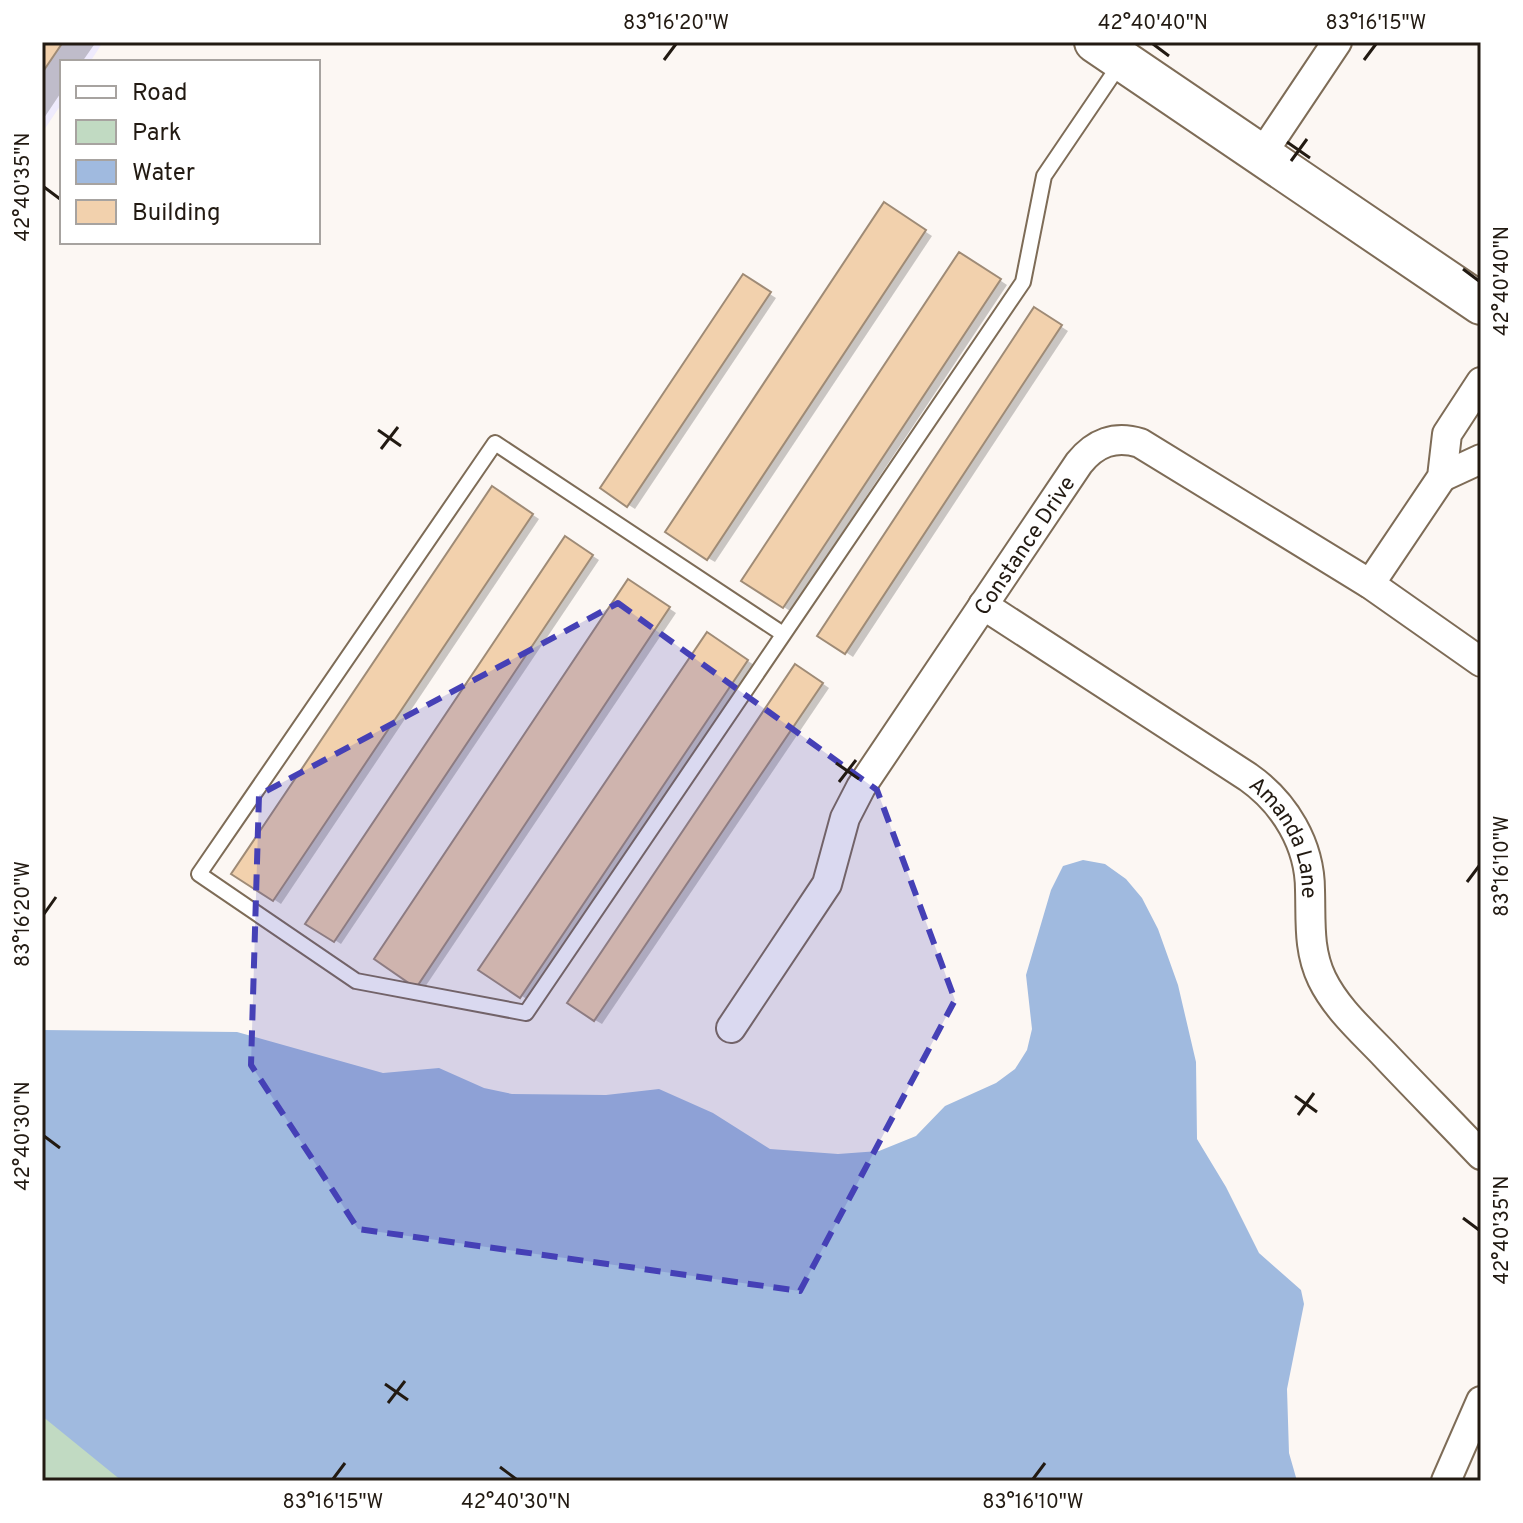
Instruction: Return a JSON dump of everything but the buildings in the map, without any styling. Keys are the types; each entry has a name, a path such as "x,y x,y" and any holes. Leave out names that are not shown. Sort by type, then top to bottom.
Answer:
{"main road":[{"path":"1108,51 1481,304"}],"street":[{"path":"1262,154 1337,42"},
{"path":"1481,382 1447,434 1442,477 1370,584 1481,662"},
{"name":"Constance Drive","path":"731,1028 827,884 851,803 1085,456 1099,445 1124,440 1140,443 1370,584"},
{"path":"1442,477 1481,459"},
{"name":"Amanda Lane","path":"983,605 1248,777 1273,798 1305,852 1310,888 1310,938 1322,980 1351,1019 1481,1155"},
{"path":"1446,1481 1481,1401"}],"lane":[{"path":"783,634 495,443 199,874 356,981 526,1013 1023,282 1044,176 1108,51"}],"highlighted area":[{"path":"618,603 877,790 955,1000 800,1291 358,1229 251,1065 259,795"}],"shaded area":[{"path":"42,42 103,42 91,60 60,60 60,106 42,133"}],"green space":[{"path":"42,1364 219,1481 42,1481"}],"water":[{"path":"1083,860 1105,864 1126,879 1142,898 1158,929 1178,985 1196,1062 1197,1139 1226,1187 1259,1253 1301,1290 1304,1304 1287,1389 1289,1453 1297,1481 122,1481 42,1416 42,1030 237,1032 383,1073 439,1068 484,1088 512,1094 606,1095 659,1089 713,1113 770,1149 838,1154 879,1151 916,1136 945,1106 996,1083 1015,1069 1027,1050 1032,1029 1026,975 1051,890 1063,866"}]}
